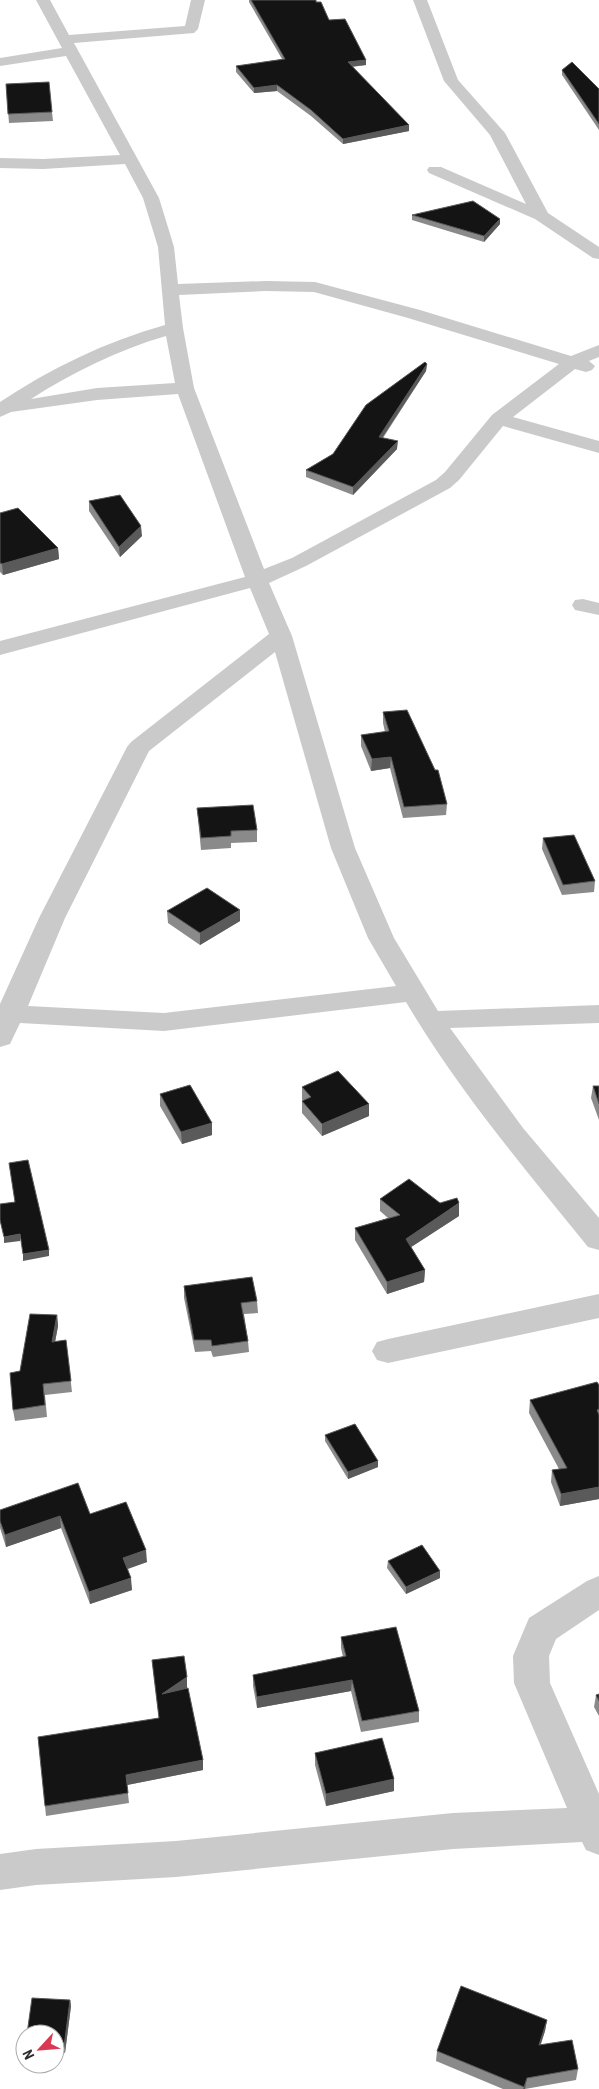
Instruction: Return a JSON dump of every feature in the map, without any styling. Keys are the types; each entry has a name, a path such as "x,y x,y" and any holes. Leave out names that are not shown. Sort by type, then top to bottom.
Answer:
{"street":[{"path":"43,0 130,159 153,207 166,247 172,290 174,328 185,388 257,580 281,636 343,848 382,938 412,993 512,1135 599,1239"},
{"path":"0,62 68,45 189,30 191,29 198,0"},
{"path":"420,0 450,81 496,134 541,216"},
{"path":"0,163 43,164 130,159"},
{"path":"435,170 541,216 599,254"},
{"path":"172,290 266,286 315,287 414,314 599,370"},
{"path":"1,410 52,376 110,348 174,328"},
{"path":"0,648 257,580 299,562 443,484 452,476 499,419 572,362 599,350"},
{"path":"1,410 36,402 97,394 185,388"},
{"path":"499,419 599,447"},
{"path":"0,1038 6,1014 52,918 139,748 281,636"},
{"path":"6,1014 164,1022 412,993"},
{"path":"430,1020 599,1014"},
{"path":"388,1351 599,1306"},
{"path":"0,1872 36,1867 176,1859 453,1830 597,1830 532,1683 531,1656 542,1629 599,1591"}],"building":[{"path":"251,0 316,0 316,2 321,2 329,20 345,19 366,60 348,62 409,125 343,139 311,110 277,85 254,88 236,66 285,59"},
{"path":"572,62 599,89 599,124 562,70"},
{"path":"49,82 52,112 8,114 6,84"},
{"path":"473,201 500,219 484,236 412,215"},
{"path":"425,362 427,364 379,437 398,441 353,487 306,470 333,454 366,405"},
{"path":"120,495 141,526 119,547 89,501"},
{"path":"18,508 58,548 2,564 0,563 0,513"},
{"path":"407,710 435,770 438,770 447,804 404,807 391,757 372,759 361,735 389,731 383,712"},
{"path":"253,805 257,830 231,831 231,836 201,838 197,808"},
{"path":"574,835 595,881 563,885 543,838"},
{"path":"207,888 240,910 200,933 167,911"},
{"path":"338,1071 369,1104 322,1124 302,1101 311,1097 302,1087"},
{"path":"190,1085 212,1123 181,1132 160,1094"},
{"path":"593,1086 599,1086 599,1104"},
{"path":"28,1160 49,1250 23,1254 20,1234 4,1237 0,1220 0,1204 15,1202 9,1163"},
{"path":"409,1179 440,1203 457,1198 459,1203 406,1239 425,1270 387,1282 355,1228 400,1215 380,1199"},
{"path":"252,1277 257,1301 241,1303 248,1341 212,1346 211,1340 194,1340 184,1286"},
{"path":"30,1314 57,1315 52,1342 66,1340 71,1381 43,1384 45,1405 13,1410 10,1373 20,1371"},
{"path":"597,1382 599,1385 599,1409 597,1410 599,1415 599,1487 561,1494 552,1470 567,1468 530,1400"},
{"path":"355,1424 378,1461 348,1472 325,1435"},
{"path":"78,1483 90,1514 126,1502 146,1550 123,1558 131,1578 89,1592 60,1516 5,1535 0,1521 0,1510"},
{"path":"422,1545 440,1571 406,1587 388,1561"},
{"path":"396,1627 419,1711 362,1721 352,1680 257,1697 253,1675 346,1656 341,1637"},
{"path":"184,1656 187,1677 162,1694 188,1688 203,1760 126,1775 128,1793 45,1806 38,1737 159,1718 152,1660"},
{"path":"382,1738 394,1779 326,1794 315,1753"},
{"path":"461,1986 547,2020 539,2045 572,2040 578,2069 527,2078 524,2087 437,2051"},
{"path":"32,1998 70,2000 65,2039 65,2024 28,2024"}]}
